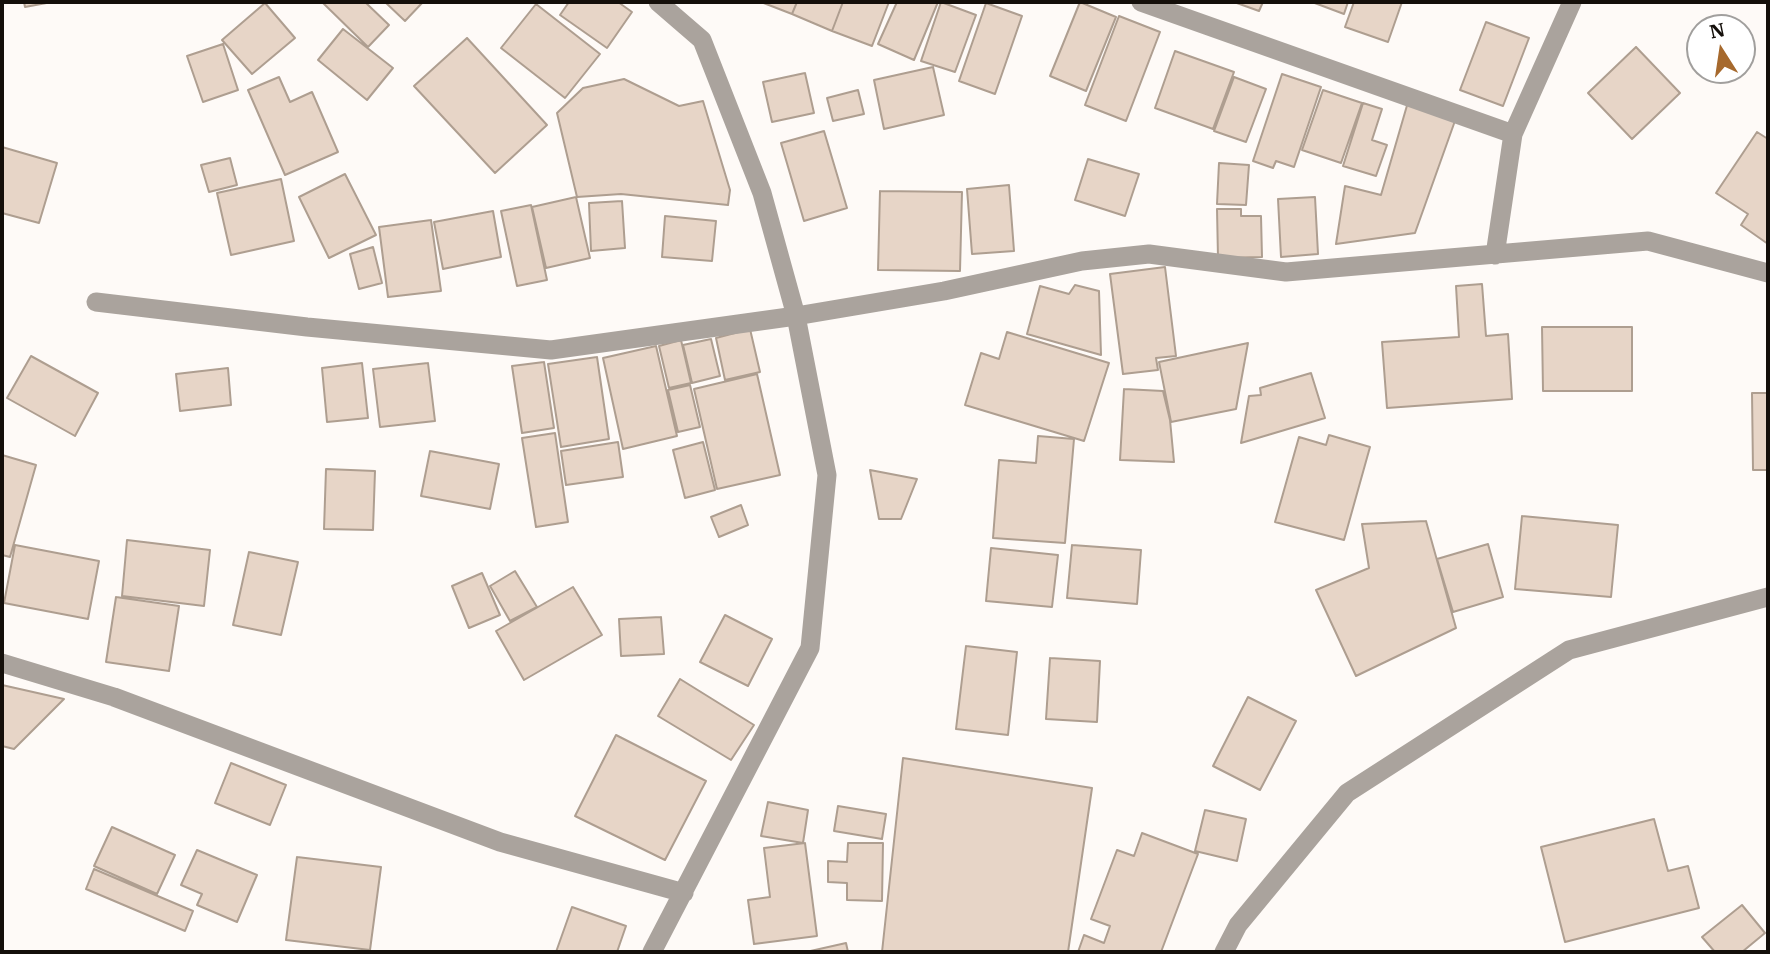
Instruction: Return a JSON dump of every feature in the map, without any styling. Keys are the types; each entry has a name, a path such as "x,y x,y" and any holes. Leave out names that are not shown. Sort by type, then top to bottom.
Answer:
{"street":[{"path":"652,952 810,648 827,475 796,316 762,193 702,40 658,2"},
{"path":"1141,2 1513,134"},
{"path":"1494,255 1513,134 1572,2"},
{"path":"96,302 307,327 551,350 796,316 944,291 1082,261 1149,254 1286,272 1648,241 1768,273"},
{"path":"1224,952 1238,925 1347,793 1569,650 1768,597"},
{"path":"2,663 114,697 500,842 684,893"}],"building":[{"path":"24,2 52,2 25,7"},
{"path":"322,2 365,2 389,25 368,47"},
{"path":"385,2 423,2 405,21"},
{"path":"569,2 618,2 632,12 607,48 560,15"},
{"path":"761,2 797,2 792,14"},
{"path":"797,2 843,2 832,31 792,14"},
{"path":"843,2 889,2 872,46 832,31"},
{"path":"897,2 938,2 914,60 878,44"},
{"path":"941,2 976,15 955,72 921,61"},
{"path":"1080,2 1116,17 1086,91 1050,76"},
{"path":"1234,2 1263,2 1259,11"},
{"path":"1312,2 1348,2 1344,14"},
{"path":"1354,2 1402,2 1388,42 1345,27"},
{"path":"265,3 295,38 252,74 222,40"},
{"path":"986,3 1022,16 995,94 959,81"},
{"path":"536,4 600,54 565,98 501,48"},
{"path":"1119,16 1160,32 1126,121 1085,105"},
{"path":"1486,22 1529,38 1503,106 1460,90"},
{"path":"343,29 393,68 367,100 318,60"},
{"path":"467,38 547,125 495,173 414,86"},
{"path":"223,44 238,90 203,102 187,56"},
{"path":"1636,47 1680,93 1632,139 1588,93"},
{"path":"1175,51 1234,72 1213,129 1155,108"},
{"path":"933,67 944,115 884,129 874,80"},
{"path":"805,73 814,113 772,122 763,82"},
{"path":"1282,74 1321,87 1294,167 1276,161 1273,168 1253,161"},
{"path":"279,77 290,102 312,92 338,152 285,175 248,90"},
{"path":"1234,77 1266,89 1246,142 1214,131"},
{"path":"624,79 679,106 703,101 730,190 728,205 621,194 577,197 557,113 583,88"},
{"path":"858,90 864,114 833,121 827,98"},
{"path":"1323,90 1362,103 1341,163 1302,150"},
{"path":"1408,102 1456,118 1415,233 1336,244 1345,186 1381,195"},
{"path":"1363,103 1382,109 1372,140 1387,145 1376,176 1343,166"},
{"path":"824,131 847,208 804,221 781,143"},
{"path":"1757,132 1768,139 1768,244 1741,225 1748,214 1716,193"},
{"path":"2,147 57,163 39,223 2,213"},
{"path":"230,158 237,185 209,192 201,165"},
{"path":"1088,159 1139,174 1125,216 1075,200"},
{"path":"1219,163 1249,165 1246,205 1217,204"},
{"path":"345,174 376,235 329,258 299,197"},
{"path":"281,179 294,241 231,255 217,193"},
{"path":"1009,185 1014,251 972,254 967,189"},
{"path":"880,191 962,192 960,271 878,270"},
{"path":"576,197 590,258 546,268 532,207"},
{"path":"1315,197 1318,254 1281,257 1278,199"},
{"path":"622,201 625,248 591,251 589,203"},
{"path":"531,205 547,280 517,286 501,211"},
{"path":"1217,209 1241,209 1241,216 1261,216 1262,257 1218,258"},
{"path":"493,211 501,257 443,269 434,222"},
{"path":"665,216 716,221 712,261 662,257"},
{"path":"431,220 441,291 388,297 379,227"},
{"path":"373,247 382,283 359,289 350,254"},
{"path":"1165,267 1176,356 1156,358 1158,370 1123,374 1110,274"},
{"path":"1482,284 1486,336 1508,334 1512,399 1387,408 1382,342 1459,337 1456,286"},
{"path":"1075,285 1099,291 1101,355 1027,334 1040,286 1069,294"},
{"path":"1542,327 1632,327 1632,391 1543,391"},
{"path":"750,329 760,372 725,380 716,338"},
{"path":"1007,332 1109,363 1084,441 965,405 981,353 999,359"},
{"path":"711,339 720,376 692,383 683,345"},
{"path":"681,340 691,383 669,388 659,346"},
{"path":"1248,343 1236,409 1171,422 1159,362"},
{"path":"656,346 677,436 623,449 603,358"},
{"path":"31,356 98,393 75,436 7,398"},
{"path":"597,357 609,439 561,447 548,364"},
{"path":"544,362 554,428 522,433 512,366"},
{"path":"362,363 368,418 327,422 322,368"},
{"path":"428,363 435,421 380,427 373,369"},
{"path":"228,368 231,405 180,411 176,374"},
{"path":"1311,373 1325,418 1241,443 1249,396 1261,395 1260,388"},
{"path":"757,374 780,475 717,489 694,389"},
{"path":"690,385 700,427 678,432 668,390"},
{"path":"1124,389 1163,391 1170,420 1174,462 1120,460"},
{"path":"1752,393 1768,393 1768,470 1753,470"},
{"path":"555,433 568,522 536,527 522,438"},
{"path":"1329,435 1370,447 1344,540 1275,522 1299,437 1326,445"},
{"path":"1038,436 1074,439 1065,543 993,538 999,460 1036,463"},
{"path":"618,442 623,477 566,485 561,451"},
{"path":"703,442 715,490 685,498 673,450"},
{"path":"430,451 499,464 490,509 421,496"},
{"path":"2,455 36,465 10,557 2,555"},
{"path":"326,469 375,471 373,530 324,529"},
{"path":"870,470 917,479 901,519 879,519"},
{"path":"741,505 748,525 719,537 711,517"},
{"path":"1522,516 1618,525 1611,597 1515,589"},
{"path":"1426,521 1456,628 1356,676 1316,590 1369,568 1362,524"},
{"path":"127,540 210,550 204,606 122,596"},
{"path":"1488,544 1503,597 1453,612 1437,559"},
{"path":"15,545 99,561 88,619 4,603"},
{"path":"1072,545 1141,550 1137,604 1067,598"},
{"path":"991,548 1058,555 1052,607 986,601"},
{"path":"249,552 298,562 281,635 233,625"},
{"path":"515,571 537,607 510,621 490,586"},
{"path":"482,573 500,615 469,628 452,586"},
{"path":"573,587 602,635 524,680 496,631"},
{"path":"116,597 179,606 169,671 106,662"},
{"path":"725,615 772,639 748,686 700,662"},
{"path":"661,617 664,654 621,656 619,619"},
{"path":"966,646 1017,652 1008,735 956,729"},
{"path":"1050,658 1100,661 1097,722 1046,719"},
{"path":"680,679 754,725 731,760 658,716"},
{"path":"2,685 64,699 14,749 2,746"},
{"path":"1248,697 1296,721 1260,790 1213,766"},
{"path":"616,735 706,781 665,860 575,816"},
{"path":"903,758 1092,788 1068,952 882,952"},
{"path":"231,763 286,785 270,825 215,803"},
{"path":"768,802 808,810 803,843 761,836"},
{"path":"838,806 886,814 882,839 834,831"},
{"path":"1205,810 1246,819 1237,861 1195,851"},
{"path":"1654,819 1668,871 1688,866 1699,908 1565,942 1541,847"},
{"path":"112,827 175,855 157,894 94,866"},
{"path":"1142,833 1198,854 1161,952 1078,952 1084,935 1104,943 1110,926 1091,919 1117,850 1134,856"},
{"path":"805,843 817,936 754,944 748,900 770,897 764,848"},
{"path":"848,843 883,843 882,901 847,900 847,883 828,882 828,861 847,862"},
{"path":"197,850 257,875 237,922 197,905 202,894 181,885"},
{"path":"297,857 381,867 370,950 286,940"},
{"path":"94,869 193,911 185,931 86,889"},
{"path":"1742,905 1765,933 1742,952 1715,952 1702,937"},
{"path":"572,907 626,926 617,952 556,952"},
{"path":"846,943 848,952 806,952"}]}
